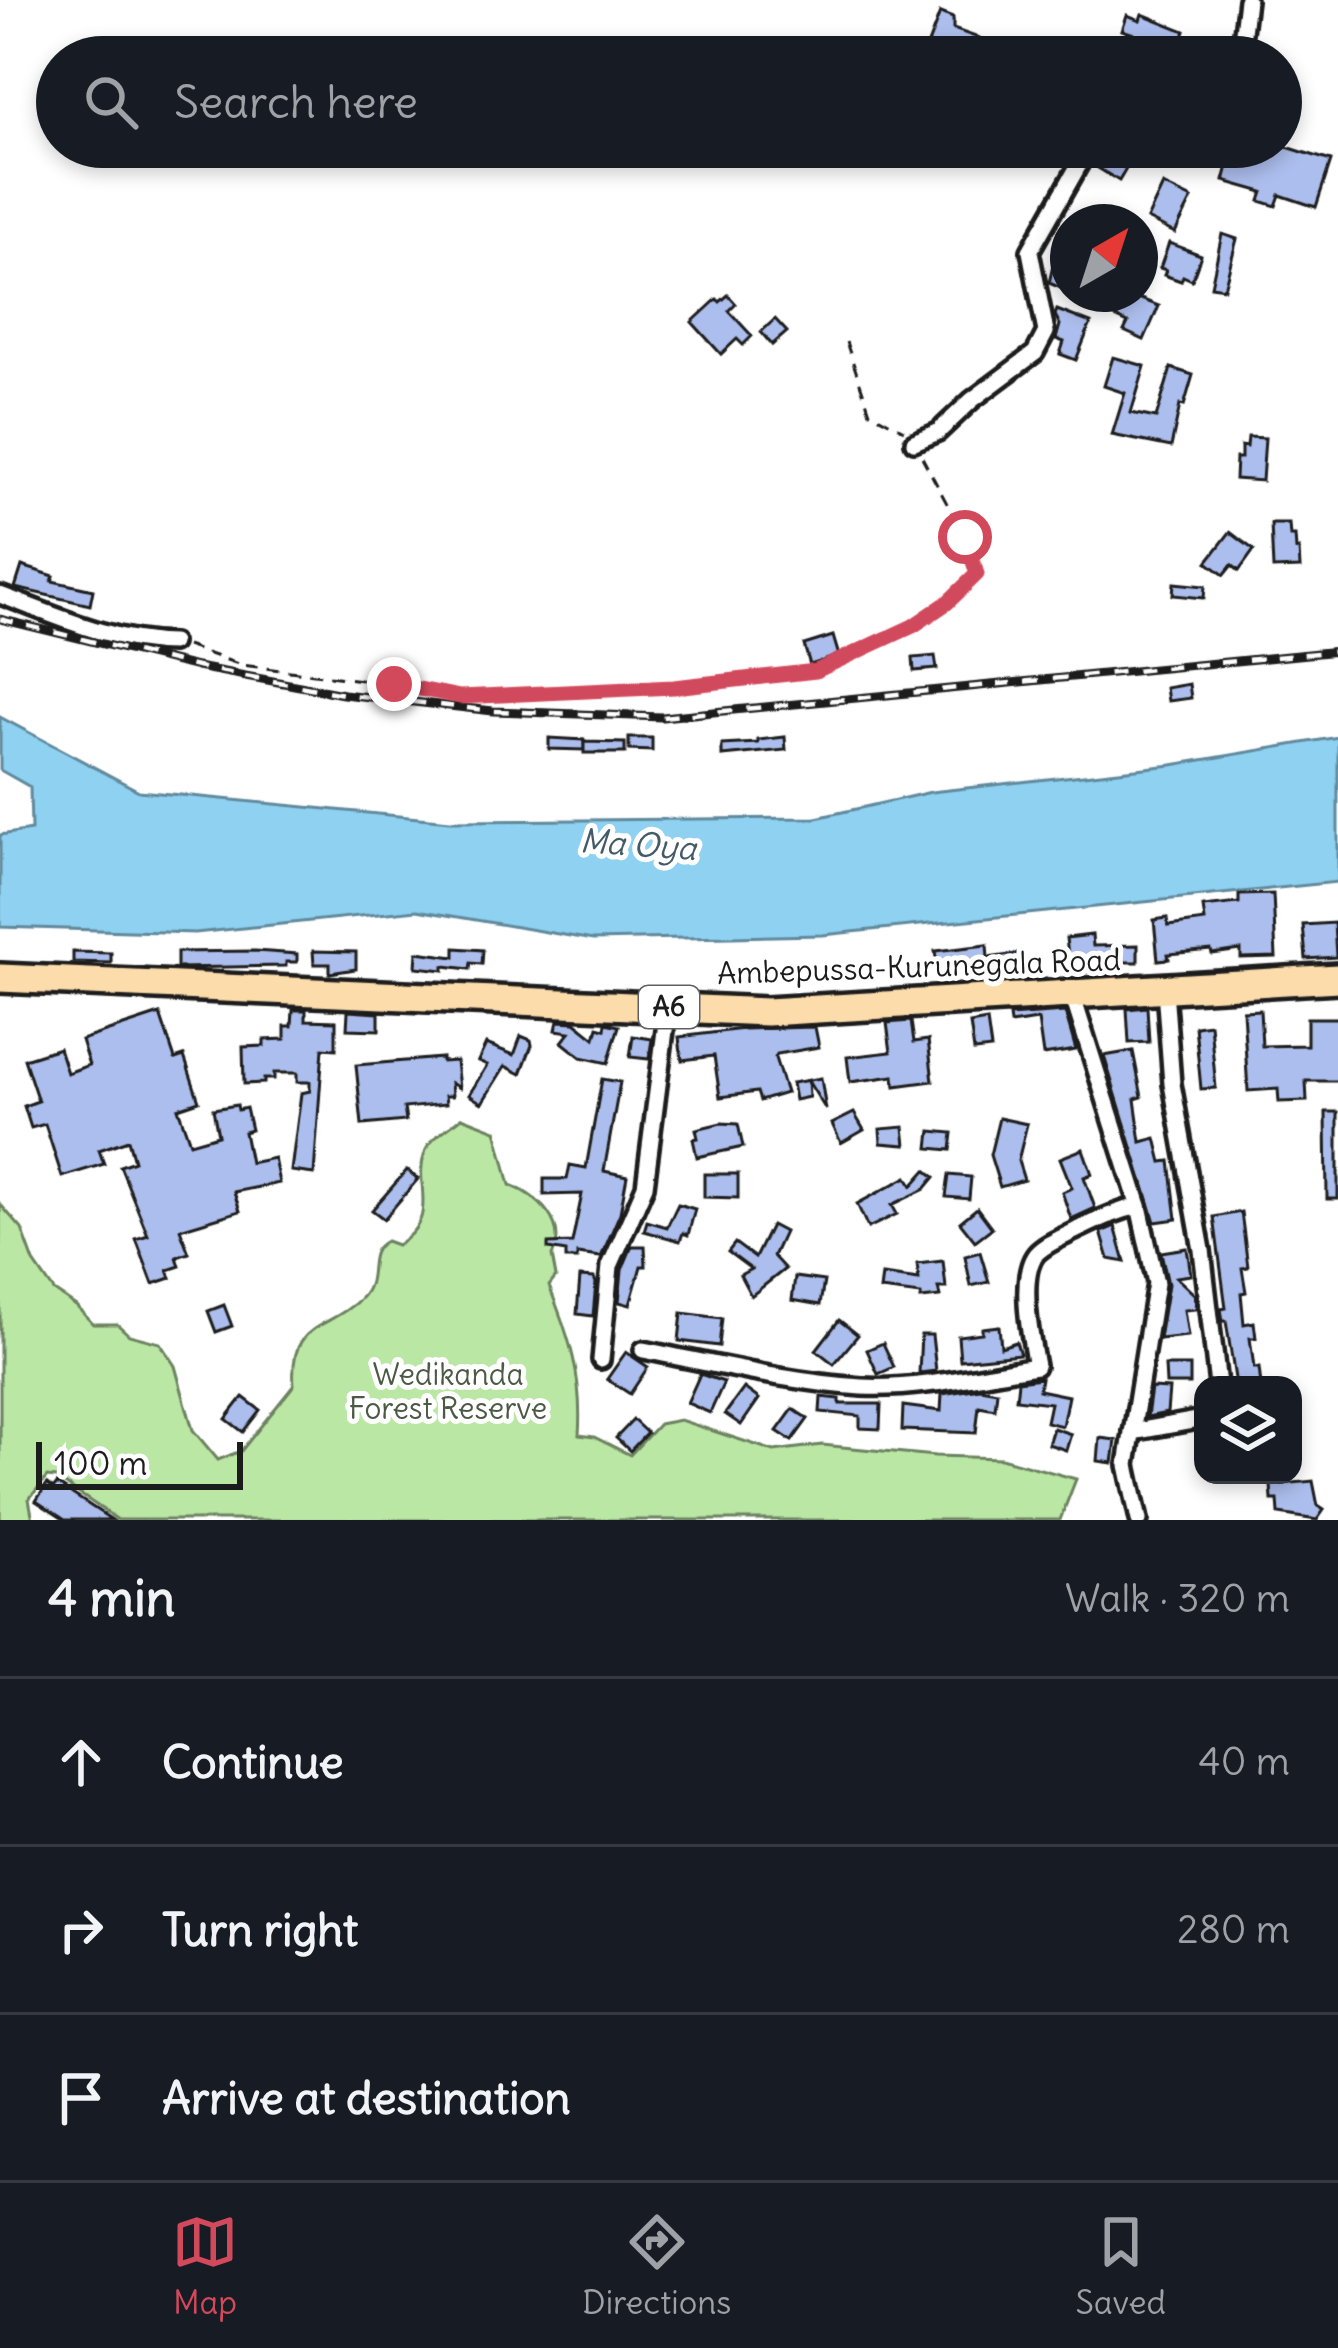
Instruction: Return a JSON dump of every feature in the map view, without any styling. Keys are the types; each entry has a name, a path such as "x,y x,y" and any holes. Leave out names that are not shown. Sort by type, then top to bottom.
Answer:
{"highway":[{"name":"Ambepussa-Kurunegala Road","path":"0,978 767,1012 1338,978"}],"street":[{"path":"1243,36 1247,0"},
{"path":"914,442 938,432 1035,353 1046,332 1030,251 1077,168"},
{"path":"0,596 88,629 172,643"},
{"path":"1165,988 1172,1084 1202,1250 1217,1376"},
{"path":"1072,994 1139,1206 1156,1283 1127,1465 1138,1520"},
{"path":"601,1360 610,1266 645,1186 668,1007"},
{"path":"643,1350 768,1375 863,1387 905,1386 1036,1366 1028,1327 1029,1269 1034,1256 1048,1244 1118,1210 1139,1206"},
{"path":"1132,1432 1194,1421"}],"path":[{"path":"172,643 242,664 460,697 674,687 816,671 913,626 977,574 965,537 909,433 870,412 846,342"}],"green space":[{"name":"Wedikanda Forest Reserve","path":"462,1117 496,1130 510,1185 531,1196 554,1222 556,1277 549,1286 573,1359 579,1435 594,1437 630,1455 659,1424 680,1420 774,1451 822,1445 1001,1458 1076,1479 1060,1520 118,1520 56,1478 47,1477 29,1499 33,1520 0,1520 0,1204 22,1229 34,1262 54,1291 93,1324 117,1324 129,1335 160,1343 175,1366 193,1430 218,1460 241,1451 294,1385 297,1349 304,1338 360,1299 370,1283 379,1246 386,1241 397,1245 419,1223 426,1150"}],"water":[{"name":"Ma Oya","path":"0,717 139,791 450,821 816,818 931,792 1172,765 1338,737 1338,882 823,935 593,940 417,910 195,933 0,927 0,835 31,830 30,787 0,770"}],"building":[{"path":"940,13 953,18 953,29 973,36 931,36"},
{"path":"1142,14 1185,31 1183,36 1133,36 1122,30 1127,15 1140,20"},
{"path":"1302,152 1331,161 1316,207 1280,195 1276,206 1260,201 1263,192 1224,181 1227,168 1302,168"},
{"path":"1098,168 1126,169 1119,181"},
{"path":"1163,185 1192,199 1175,233 1158,224 1158,204 1154,204"},
{"path":"1222,234 1237,239 1224,288 1211,286"},
{"path":"1169,243 1201,255 1192,280 1164,275 1166,270 1160,268"},
{"path":"728,295 736,304 729,311 752,336 743,345 737,339 721,354 692,322"},
{"path":"1062,312 1091,323 1076,360 1060,354 1064,342 1056,339 1060,325 1055,315"},
{"path":"1104,312 1156,312 1144,340 1124,331 1128,323"},
{"path":"775,319 787,332 772,345 761,332"},
{"path":"1113,357 1145,366 1131,413 1156,418 1171,368 1193,375 1184,406 1180,405 1171,447 1112,435 1125,393 1104,386"},
{"path":"1248,437 1265,438 1262,481 1235,479 1236,458 1241,458 1241,446 1247,447"},
{"path":"1271,524 1289,524 1299,549 1300,568 1273,569"},
{"path":"1230,532 1254,550 1239,571 1232,565 1224,575 1207,562"},
{"path":"22,566 54,576 52,581 93,590 90,605 15,588"},
{"path":"1174,583 1205,586 1204,598 1173,595"},
{"path":"833,636 839,656 810,665 804,645"},
{"path":"935,656 937,669 914,671 913,658"},
{"path":"1189,684 1191,698 1168,701 1166,688"},
{"path":"785,737 786,750 722,756 722,745"},
{"path":"549,738 584,740 584,750 549,749"},
{"path":"629,738 652,738 652,751 629,750"},
{"path":"584,742 625,743 625,753 584,753"},
{"path":"1273,894 1276,957 1241,958 1241,950 1212,954 1211,950 1168,954 1169,959 1158,960 1154,920 1167,918 1168,926 1205,921 1203,907 1239,903 1239,895"},
{"path":"1334,923 1336,957 1306,959 1303,925"},
{"path":"1092,935 1093,946 1138,945 1138,962 1095,962 1096,971 1070,974 1066,938"},
{"path":"987,945 988,958 1024,953 1028,973 939,978 935,951"},
{"path":"455,948 483,950 482,964 471,963 470,969 416,967 417,952 455,957"},
{"path":"313,951 356,952 356,969 330,973 330,964 314,964"},
{"path":"73,952 111,953 111,963 73,962"},
{"path":"177,952 297,954 297,962 177,968"},
{"path":"1147,1007 1149,1042 1129,1043 1127,1009"},
{"path":"293,1010 306,1010 306,1020 336,1021 336,1049 323,1048 314,1174 291,1171 301,1093 310,1091 310,1082 297,1082 297,1073 274,1073 274,1079 264,1079 264,1083 244,1084 243,1047 285,1039"},
{"path":"1260,1010 1262,1046 1307,1045 1307,1018 1338,1018 1338,1081 1306,1081 1307,1101 1279,1102 1278,1089 1248,1091 1243,1011"},
{"path":"348,1011 379,1013 379,1030 347,1029"},
{"path":"1065,1012 1076,1050 1043,1055 1038,1020 1010,1024 1009,1016"},
{"path":"160,1014 175,1059 184,1056 199,1101 178,1108 190,1143 218,1135 213,1109 246,1108 251,1130 244,1132 250,1163 274,1158 279,1183 234,1192 240,1211 180,1229 189,1253 177,1257 180,1266 168,1270 171,1278 153,1284 136,1239 148,1235 120,1166 134,1161 128,1140 99,1150 104,1164 62,1177 45,1124 31,1128 24,1106 38,1101 24,1059 59,1048 67,1073 89,1065 81,1040"},
{"path":"558,1021 575,1022 595,1038 598,1027 605,1029 606,1023 619,1026 608,1063 581,1057 562,1042 570,1032 556,1030"},
{"path":"911,1021 914,1042 928,1040 933,1081 895,1086 894,1076 850,1082 847,1057 891,1052 887,1023"},
{"path":"987,1021 991,1049 974,1051 970,1024"},
{"path":"1210,1024 1216,1088 1201,1089 1195,1026"},
{"path":"815,1027 819,1047 775,1058 786,1093 760,1101 757,1092 720,1097 714,1056 682,1060 679,1037"},
{"path":"521,1036 532,1045 521,1074 505,1066 482,1103 469,1095 487,1065 478,1061 486,1044 514,1055"},
{"path":"633,1036 652,1039 649,1059 630,1057"},
{"path":"1133,1051 1142,1097 1135,1099 1141,1142 1156,1138 1162,1162 1170,1161 1177,1219 1155,1222 1104,1056"},
{"path":"442,1058 442,1062 456,1061 459,1088 451,1083 452,1096 445,1096 446,1104 404,1108 406,1121 362,1125 356,1065"},
{"path":"821,1078 826,1110 808,1081 809,1097 795,1100 792,1083"},
{"path":"602,1079 620,1082 604,1171 627,1176 620,1213 601,1257 577,1254 577,1259 566,1259 566,1252 548,1249 548,1244 572,1243 582,1194 544,1195 544,1179 567,1179 570,1165 586,1168"},
{"path":"1326,1112 1338,1112 1338,1199 1327,1199"},
{"path":"854,1113 864,1130 841,1143 832,1124"},
{"path":"999,1118 1027,1124 1018,1161 1024,1180 1000,1187 990,1155"},
{"path":"738,1124 743,1147 697,1157 696,1129"},
{"path":"904,1127 906,1145 881,1143 880,1129"},
{"path":"931,1131 953,1133 951,1150 929,1148"},
{"path":"1083,1149 1092,1174 1084,1177 1095,1208 1071,1219 1062,1192 1072,1188 1060,1158"},
{"path":"407,1170 418,1179 384,1219 372,1210"},
{"path":"926,1170 935,1177 925,1189 892,1205 897,1214 868,1228 857,1204 907,1177 912,1186"},
{"path":"704,1174 738,1174 738,1198 704,1197"},
{"path":"949,1175 971,1177 969,1199 946,1197"},
{"path":"678,1204 695,1209 688,1235 683,1233 680,1241 644,1231 647,1221 667,1227"},
{"path":"977,1208 992,1228 975,1241 960,1222"},
{"path":"1241,1212 1248,1267 1242,1268 1244,1324 1254,1322 1256,1338 1250,1338 1254,1368 1259,1368 1260,1376 1235,1376 1221,1309 1226,1308 1214,1217"},
{"path":"771,1225 784,1232 773,1256 785,1269 751,1296 740,1275 751,1269 728,1252 735,1243 755,1258"},
{"path":"1115,1226 1125,1262 1109,1259 1101,1232"},
{"path":"632,1246 645,1246 646,1266 641,1266 630,1305 619,1302 622,1270"},
{"path":"1187,1248 1191,1275 1176,1277 1195,1295 1197,1309 1184,1310 1188,1336 1159,1339 1168,1284 1161,1252"},
{"path":"980,1252 989,1282 971,1286 965,1256"},
{"path":"943,1261 946,1288 938,1288 940,1297 921,1299 921,1295 880,1290 882,1275 919,1280 917,1264"},
{"path":"580,1277 594,1278 596,1283 593,1316 577,1314"},
{"path":"795,1277 824,1281 820,1305 792,1300"},
{"path":"224,1305 232,1326 216,1332 208,1311"},
{"path":"682,1313 722,1318 719,1346 679,1341"},
{"path":"839,1320 858,1335 834,1364 816,1350"},
{"path":"999,1326 1001,1347 1016,1342 1020,1354 960,1360 958,1336"},
{"path":"921,1335 932,1335 936,1371 919,1373"},
{"path":"883,1343 894,1367 878,1374 867,1350"},
{"path":"626,1352 648,1367 630,1394 607,1379"},
{"path":"1165,1366 1190,1366 1190,1384 1166,1384"},
{"path":"700,1374 724,1382 710,1413 687,1403"},
{"path":"1041,1378 1039,1390 1068,1396 1062,1426 1046,1422 1050,1403 1016,1399 1018,1381"},
{"path":"744,1388 759,1399 741,1425 725,1414"},
{"path":"980,1388 997,1391 995,1409 979,1406 976,1433 902,1430 903,1406 941,1411 942,1394"},
{"path":"1151,1388 1169,1389 1167,1413 1147,1417"},
{"path":"243,1397 260,1410 243,1432 226,1419"},
{"path":"821,1397 840,1399 840,1404 881,1404 880,1429 860,1428 860,1416 820,1412"},
{"path":"793,1409 808,1419 792,1441 777,1431"},
{"path":"633,1420 647,1433 630,1451 616,1438"},
{"path":"1053,1428 1071,1434 1066,1450 1048,1444"},
{"path":"1100,1438 1116,1440 1113,1463 1098,1461"},
{"path":"1313,1481 1318,1506 1324,1510 1317,1520 1279,1514 1278,1500 1272,1500 1271,1485"},
{"path":"47,1484 53,1489 57,1484 112,1520 65,1520 36,1501"}],"railway":[{"path":"0,619 197,667 343,694 493,711 662,717 1338,651"}],"route":[{"path":"394,684 460,697 674,687 816,671 913,626 947,603 977,574 965,537"}]}
